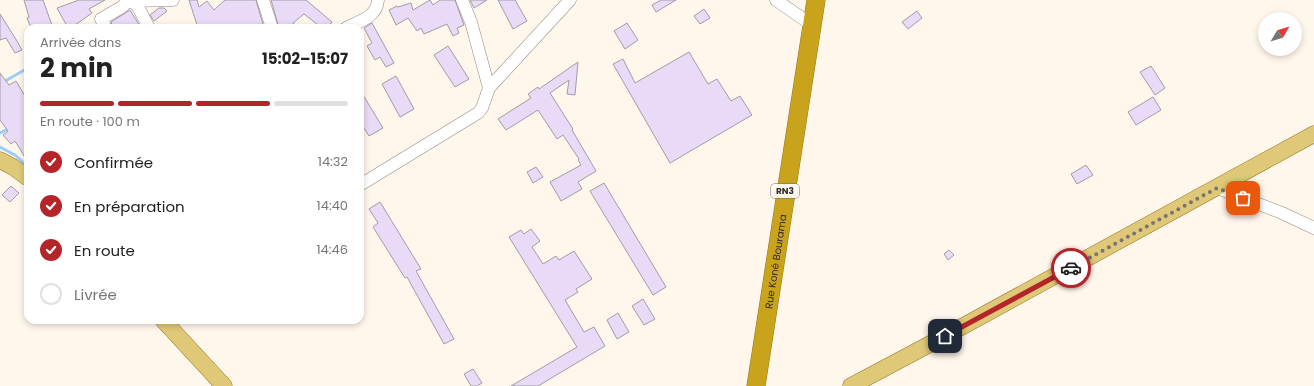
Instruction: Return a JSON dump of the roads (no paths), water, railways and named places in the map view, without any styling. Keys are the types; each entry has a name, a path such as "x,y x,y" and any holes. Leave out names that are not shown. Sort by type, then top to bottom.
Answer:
{"highway":[{"name":"Rue Koné Bourama","path":"755,384 816,0"}],"main road":[{"path":"851,386 1314,134"},
{"path":"0,160 24,175"},
{"path":"168,324 224,386"}],"street":[{"path":"104,24 101,19 132,0 173,0"},
{"path":"132,0 137,5 147,24"},
{"path":"262,0 271,24"},
{"path":"354,24 371,15 377,8 378,0"},
{"path":"462,0 471,22 489,88"},
{"path":"364,183 478,113 482,108 489,88 570,0"},
{"path":"776,0 812,25"},
{"path":"1217,188 1282,213 1314,228"}],"waterway":[{"path":"0,84 24,70"},
{"path":"0,133 10,128"},
{"path":"0,147 15,155 24,163"}]}
